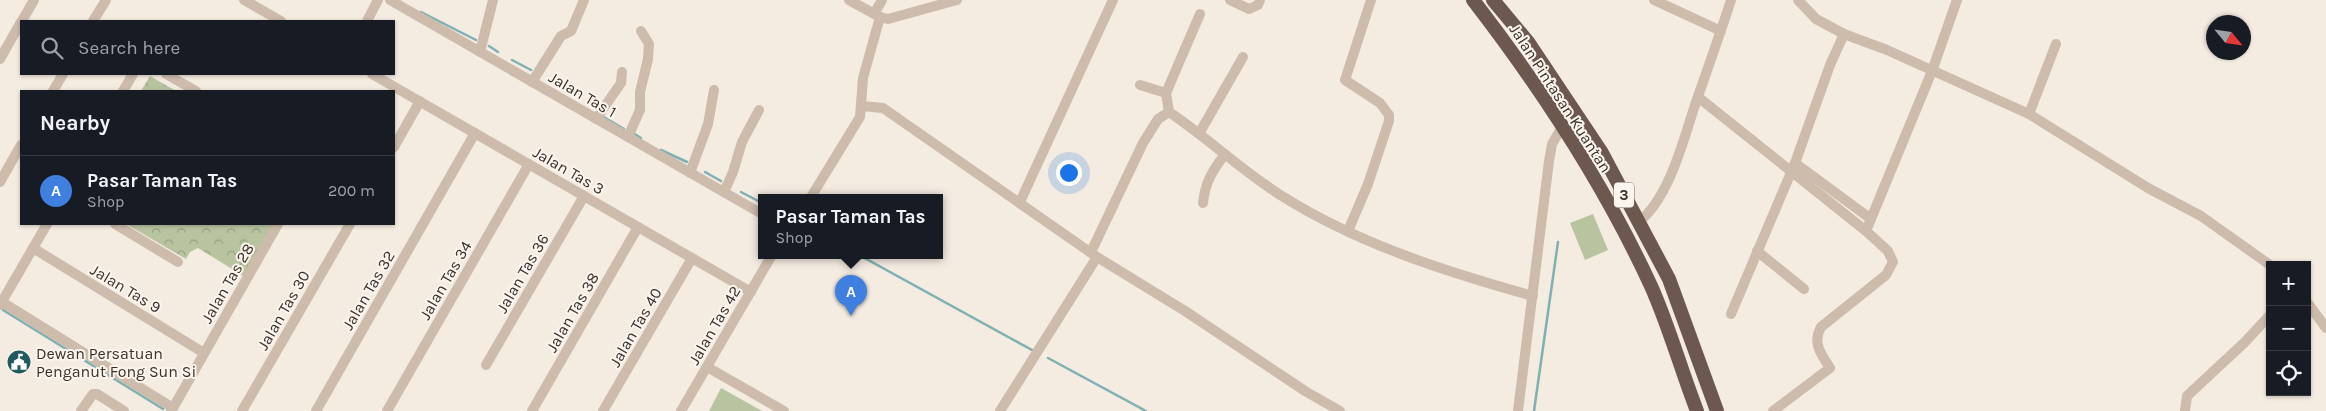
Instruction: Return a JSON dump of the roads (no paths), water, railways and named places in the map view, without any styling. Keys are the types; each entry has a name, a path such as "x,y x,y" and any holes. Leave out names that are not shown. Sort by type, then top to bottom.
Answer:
{"highway":[{"name":"Jalan Pintasan Kuantan","path":"1473,0 1518,58 1562,127 1619,223 1651,287 1697,411"},
{"name":"Jalan Pintasan Kuantan","path":"1492,0 1528,42 1602,153 1669,279 1717,411"}],"street":[{"path":"22,20 34,0"},
{"path":"94,20 106,0"},
{"path":"244,0 279,20"},
{"path":"368,20 378,0"},
{"name":"Jalan Tas 1","path":"390,0 758,212"},
{"path":"480,52 493,0"},
{"path":"532,82 561,36 571,31 584,0"},
{"path":"849,0 877,16 888,19 957,0"},
{"path":"813,194 860,117 863,78 882,0"},
{"path":"1020,202 1113,0"},
{"path":"1230,0 1249,8 1258,5 1260,0"},
{"path":"1348,231 1368,184 1389,121 1389,115 1380,103 1345,80 1372,0"},
{"path":"1654,0 1721,31"},
{"path":"1639,222 1651,212 1661,197 1731,0"},
{"path":"1798,0 1816,19 1844,34 1861,39 2029,114 2140,183 2201,216 2266,262"},
{"path":"1866,231 1932,71 1957,0"},
{"path":"1200,14 1166,93 1169,112 1200,132 1225,154 1283,197 1348,231 1462,275 1533,296"},
{"path":"0,58 20,24"},
{"path":"628,137 640,110 640,92 647,71 650,48 647,38 641,31"},
{"path":"1730,314 1793,166 1844,34"},
{"path":"2029,114 2056,44"},
{"path":"1200,132 1243,57"},
{"path":"596,119 622,83 622,72"},
{"path":"54,90 62,75"},
{"path":"124,90 132,75"},
{"path":"168,75 194,90"},
{"name":"Jalan Tas 3","path":"374,75 751,292"},
{"path":"1140,86 1166,93"},
{"path":"690,173 708,124 714,90"},
{"path":"1698,97 1793,166 1871,219"},
{"path":"395,145 420,101"},
{"path":"862,106 882,108 1094,254 1340,411"},
{"path":"724,192 733,172 742,142 759,110"},
{"path":"1000,411 1094,254 1143,142 1158,119 1169,112"},
{"path":"1518,411 1549,161 1552,144 1562,127"},
{"name":"Jalan Tas 32","path":"316,411 475,133"},
{"path":"0,182 20,147"},
{"path":"1203,203 1205,187 1212,172 1225,154"},
{"name":"Jalan Tas 34","path":"386,411 529,164"},
{"path":"1773,411 1830,368 1817,346 1816,338 1821,327 1877,283 1891,268 1893,262 1892,256 1866,231 1793,166"},
{"name":"Jalan Tas 36","path":"486,365 584,196"},
{"path":"46,225 1,304 172,410"},
{"path":"117,225 178,262"},
{"name":"Jalan Tas 28","path":"172,410 277,225"},
{"name":"Jalan Tas 30","path":"242,411 349,225"},
{"name":"Jalan Tas 38","path":"532,411 638,227"},
{"name":"Jalan Tas 9","path":"32,248 204,353"},
{"path":"1757,251 1804,290"},
{"name":"Jalan Tas 40","path":"603,411 692,258"},
{"name":"Jalan Tas 42","path":"681,411 770,259"},
{"path":"2310,306 2326,328"},
{"path":"2185,411 2186,396 2245,342 2266,318"},
{"path":"707,367 784,411"},
{"path":"81,411 93,394 97,394 124,411"}],"waterway":[{"path":"421,12 476,40"},
{"path":"489,46 498,52"},
{"path":"512,60 531,70"},
{"path":"602,116 624,129"},
{"path":"633,133 641,138"},
{"path":"661,150 687,162"},
{"path":"705,172 721,181"},
{"path":"741,192 758,201"},
{"path":"1534,411 1558,242"},
{"path":"866,259 1032,350"},
{"path":"3,310 163,409"},
{"path":"1048,358 1146,411"}],"place":[{"name":"Pasar Taman Tas","path":"851,316"},
{"name":"Dewan Persatuan Penganut Fong Sun Si","path":"19,362"}]}
